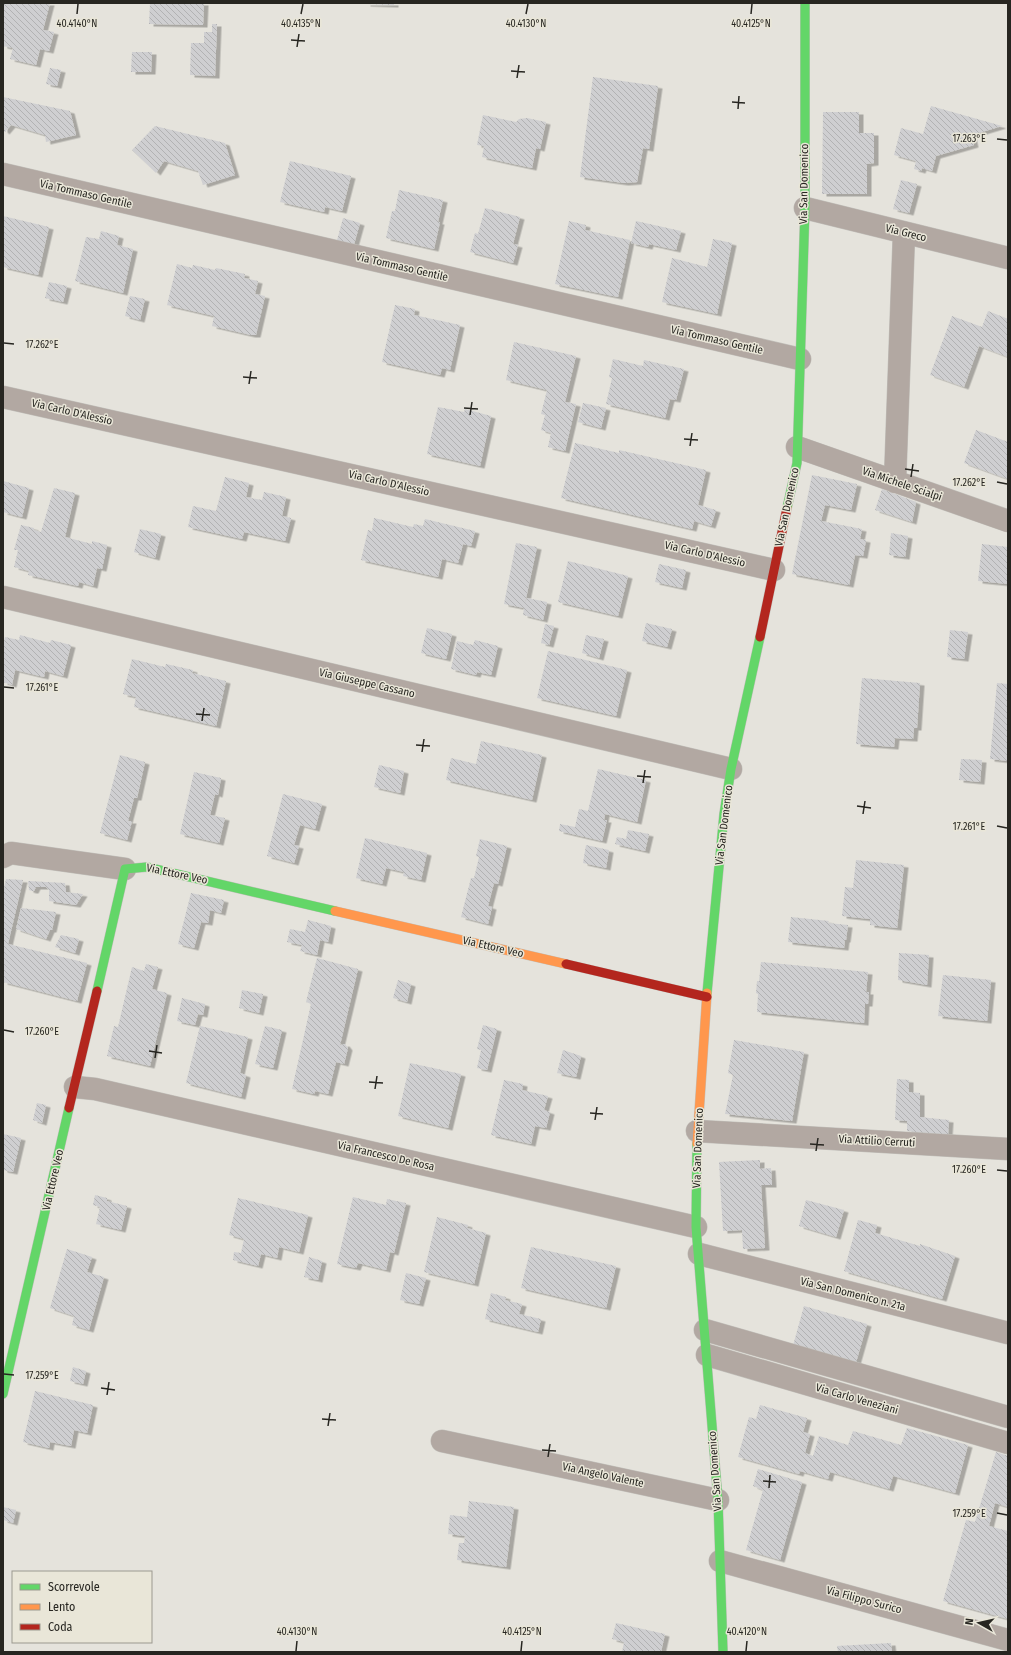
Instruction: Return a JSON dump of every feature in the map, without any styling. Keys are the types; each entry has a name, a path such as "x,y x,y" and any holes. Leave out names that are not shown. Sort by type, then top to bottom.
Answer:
{"street":[{"name":"Via San Domenico","path":"723,1652 718,1500 696,1227 697,1131 714,913 724,814 731,768 797,463 805,208 805,3"},
{"name":"Via Tommaso Gentile","path":"3,174 800,359"},
{"name":"Via Greco","path":"805,208 1008,258"},
{"path":"895,482 904,233"},
{"name":"Via Carlo D'Alessio","path":"3,397 774,570"},
{"name":"Via Michele Scialpi","path":"797,447 1008,521"},
{"name":"Via Giuseppe Cassano","path":"3,597 731,768"},
{"path":"3,857 11,853 125,869"},
{"name":"Via Ettore Veo","path":"3,1394 125,869 147,866 707,997"},
{"name":"Via Francesco De Rosa","path":"74,1087 95,1089 696,1227"},
{"name":"Via Attilio Cerruti","path":"697,1131 1008,1149"},
{"name":"Via San Domenico n. 21a","path":"698,1254 1008,1333"},
{"path":"705,1330 1008,1418"},
{"name":"Via Carlo Veneziani","path":"707,1355 1008,1443"},
{"name":"Via Angelo Valente","path":"442,1441 718,1500"},
{"name":"Via Filippo Surico","path":"720,1561 1008,1640"}],"building":[{"path":"3,3 50,3 43,30 54,32 49,51 40,49 36,65 10,59 13,48 3,46"},
{"path":"150,3 204,3 203,25 149,24"},
{"path":"394,3 394,5 366,4"},
{"path":"212,24 217,24 215,76 190,75 191,43 204,43 204,32 212,32"},
{"path":"132,52 152,52 151,72 131,72"},
{"path":"50,68 61,70 57,86 46,84"},
{"path":"593,77 658,86 649,149 643,148 637,182 624,183 580,177"},
{"path":"3,97 70,111 76,135 46,142 45,135 11,125 5,132 3,130"},
{"path":"931,106 1002,126 972,135 974,145 936,156 932,171 922,168 921,171 914,169 916,161 894,155 901,128 923,134"},
{"path":"823,112 859,112 859,133 874,133 874,163 867,164 867,194 822,194"},
{"path":"483,115 516,122 519,119 527,118 546,122 540,149 536,148 532,168 482,157 484,146 477,145"},
{"path":"155,126 225,143 235,175 203,185 198,171 164,161 156,173 132,150"},
{"path":"290,161 351,176 342,211 325,207 324,212 280,202"},
{"path":"901,180 917,184 909,213 893,209"},
{"path":"399,190 443,200 434,249 386,238 392,211 395,211"},
{"path":"485,208 520,217 513,244 518,245 513,263 470,252 475,233 478,234"},
{"path":"3,216 49,227 38,275 3,267"},
{"path":"343,218 360,223 353,248 336,244"},
{"path":"569,221 586,225 585,230 630,240 618,297 555,284"},
{"path":"636,221 681,231 676,250 649,244 648,247 631,243"},
{"path":"101,231 119,236 117,245 133,249 123,293 75,281 86,237 99,239"},
{"path":"713,239 732,243 717,314 662,302 672,258 707,267"},
{"path":"177,264 192,268 193,265 245,274 244,278 258,281 255,294 265,296 256,335 212,326 214,316 167,305"},
{"path":"49,282 67,286 63,302 45,298"},
{"path":"130,296 145,299 140,320 125,316"},
{"path":"395,305 415,309 414,315 460,325 450,370 442,368 440,375 382,362"},
{"path":"988,311 1008,319 1008,357 979,346 964,387 930,375 952,316 982,327"},
{"path":"514,342 576,356 565,402 576,404 565,451 548,447 551,433 541,430 545,415 541,414 547,390 506,380"},
{"path":"613,359 643,366 644,360 684,369 676,400 670,399 665,418 606,404 612,378 609,377"},
{"path":"583,403 606,408 601,428 578,422"},
{"path":"438,407 464,412 465,409 491,416 480,466 427,454"},
{"path":"976,430 1008,442 1008,479 964,463"},
{"path":"575,443 619,453 619,450 706,470 698,505 716,510 711,526 694,521 692,529 561,498"},
{"path":"812,475 857,484 851,510 825,505 821,521 862,529 860,539 866,540 863,556 855,555 849,585 792,574"},
{"path":"225,477 249,483 246,497 262,500 264,492 286,497 282,516 291,518 285,541 244,532 242,539 188,527 193,506 216,511"},
{"path":"3,481 29,488 22,517 3,512"},
{"path":"54,488 75,493 65,537 92,544 92,541 107,545 102,569 97,568 93,586 79,582 78,586 28,575 29,571 14,567 18,550 14,550 21,525 34,528 34,530 41,532"},
{"path":"882,489 916,502 912,522 875,510"},
{"path":"374,518 413,527 414,524 423,526 425,519 475,531 471,546 463,544 458,563 442,559 438,577 361,560 368,530 372,531"},
{"path":"140,529 161,534 155,558 134,552"},
{"path":"891,533 908,536 905,557 889,555"},
{"path":"516,543 537,547 525,603 527,598 547,602 543,620 523,615 524,608 504,604"},
{"path":"982,544 1008,547 1008,584 978,581"},
{"path":"568,561 628,576 618,616 558,602"},
{"path":"659,564 686,570 682,588 655,582"},
{"path":"646,623 672,629 667,647 642,641"},
{"path":"545,624 554,626 549,645 541,643"},
{"path":"427,628 452,634 446,659 421,653"},
{"path":"950,630 968,632 964,659 947,657"},
{"path":"20,635 50,643 51,640 71,645 63,676 45,671 44,677 15,670 12,685 3,682 3,646 5,637 19,640"},
{"path":"586,635 604,639 599,658 582,653"},
{"path":"475,640 498,646 491,675 477,672 476,675 451,669 457,641 473,645"},
{"path":"548,651 627,670 616,716 537,698"},
{"path":"132,659 165,667 166,664 193,670 192,673 226,681 216,726 134,707 136,697 123,694"},
{"path":"862,678 920,683 917,728 914,728 913,739 895,738 894,747 856,744"},
{"path":"997,683 1008,684 1008,761 990,759"},
{"path":"481,741 542,755 532,800 446,780 451,758 476,764"},
{"path":"120,755 145,762 137,798 134,798 128,821 132,821 127,840 100,833"},
{"path":"961,759 982,760 980,782 959,780"},
{"path":"379,765 404,771 400,793 374,787"},
{"path":"598,769 646,780 637,822 605,814 604,820 607,820 602,841 559,831 560,824 575,827 579,809 588,811"},
{"path":"194,772 221,778 218,795 215,794 210,815 225,818 219,843 180,834"},
{"path":"283,794 322,804 315,829 300,825 294,845 299,846 294,863 267,856"},
{"path":"628,830 649,834 645,851 615,844 617,837 626,839"},
{"path":"365,838 427,853 421,880 403,876 404,872 386,868 382,884 356,878"},
{"path":"480,839 507,846 498,884 494,883 488,906 492,907 488,924 461,917 471,878 474,878 479,857 476,856"},
{"path":"586,845 609,850 606,868 583,863"},
{"path":"856,860 904,865 897,928 870,925 870,919 842,916 845,887 853,888"},
{"path":"6,879 23,880 8,944 87,963 77,1001 3,982 3,892"},
{"path":"28,881 65,883 66,892 83,894 76,905 49,901 49,890 46,887 36,887 34,891 29,890"},
{"path":"191,893 224,900 221,913 210,910 208,923 201,922 194,948 178,944"},
{"path":"21,908 56,912 52,930 50,930 46,939 16,929"},
{"path":"791,917 829,921 828,923 848,925 844,948 788,942"},
{"path":"308,920 331,926 328,942 320,940 317,955 300,951 302,945 287,942 290,929 305,932"},
{"path":"61,935 79,939 75,953 55,947"},
{"path":"899,953 929,955 927,985 898,980"},
{"path":"317,958 358,969 340,1045 345,1044 348,1048 344,1064 336,1062 328,1094 315,1091 314,1094 292,1089 311,1004 306,1002"},
{"path":"761,962 868,972 866,992 869,992 868,1004 865,1004 864,1023 757,1012 758,994 756,993"},
{"path":"146,964 158,967 152,989 167,993 150,1066 107,1056 114,1026 118,1027 132,967 144,971"},
{"path":"943,975 991,980 987,1021 938,1016"},
{"path":"398,980 411,984 407,1002 393,998"},
{"path":"242,990 263,994 259,1013 239,1008"},
{"path":"182,998 205,1004 203,1015 198,1014 195,1025 177,1021"},
{"path":"483,1025 497,1029 487,1070 477,1068 481,1050 477,1049"},
{"path":"200,1026 248,1037 240,1073 246,1075 241,1097 186,1083"},
{"path":"265,1026 282,1030 273,1068 255,1064"},
{"path":"734,1040 804,1052 792,1121 725,1114 733,1075 728,1073"},
{"path":"563,1050 581,1056 576,1077 557,1073"},
{"path":"410,1063 461,1074 448,1128 398,1116"},
{"path":"897,1079 909,1080 909,1092 920,1093 920,1117 949,1120 948,1135 907,1131 907,1121 895,1120"},
{"path":"504,1080 523,1084 522,1090 548,1096 544,1110 550,1112 546,1128 535,1126 531,1144 491,1135"},
{"path":"37,1103 46,1105 42,1123 33,1120"},
{"path":"3,1134 21,1138 13,1172 3,1170"},
{"path":"760,1160 760,1169 771,1168 772,1185 761,1185 765,1248 743,1249 742,1230 723,1231 719,1162"},
{"path":"95,1195 107,1198 107,1201 127,1206 121,1230 96,1224 100,1207 93,1205"},
{"path":"353,1197 386,1205 387,1199 406,1203 394,1253 390,1252 386,1270 358,1263 356,1268 337,1264"},
{"path":"238,1198 308,1215 299,1252 279,1247 277,1258 261,1254 258,1266 233,1260 234,1252 241,1253 244,1239 229,1235"},
{"path":"806,1200 844,1210 836,1237 799,1226"},
{"path":"437,1217 468,1225 467,1228 486,1233 474,1284 424,1272"},
{"path":"858,1220 877,1225 875,1233 920,1246 920,1244 955,1256 942,1299 844,1271"},
{"path":"531,1247 616,1266 606,1308 521,1288"},
{"path":"67,1249 92,1257 87,1272 104,1277 89,1330 72,1325 74,1316 50,1308"},
{"path":"309,1257 322,1261 318,1280 304,1277"},
{"path":"406,1273 426,1278 419,1304 400,1300"},
{"path":"491,1293 506,1297 505,1300 522,1304 519,1314 541,1319 538,1332 485,1319"},
{"path":"804,1306 867,1324 855,1366 792,1349"},
{"path":"73,1367 86,1371 83,1384 70,1381"},
{"path":"35,1391 93,1405 87,1433 74,1430 71,1446 50,1442 49,1448 23,1442"},
{"path":"760,1405 807,1418 803,1432 810,1434 805,1453 813,1456 819,1436 848,1445 853,1431 901,1445 907,1428 968,1445 955,1493 893,1476 889,1489 830,1472 828,1479 800,1471 799,1474 738,1457 749,1417 756,1419"},
{"path":"996,1452 1008,1456 1008,1507 995,1503 989,1526 1008,1531 1008,1619 943,1601 966,1520 975,1522"},
{"path":"758,1469 802,1482 780,1560 746,1550 763,1490 753,1486"},
{"path":"469,1501 514,1507 506,1567 457,1560 459,1543 464,1543 465,1536 448,1534 450,1515 467,1517"},
{"path":"3,1507 16,1510 13,1523 3,1520"},
{"path":"616,1623 665,1634 661,1652 622,1652 624,1642 612,1639"},
{"path":"891,1643 892,1652 838,1652 837,1646"}],"traffic: fast":[{"path":"787,508 797,463 805,208 805,3"},
{"path":"707,993 724,814 731,769 760,637"},
{"path":"97,991 125,869 147,867 335,911"},
{"path":"3,1394 69,1108"},
{"path":"697,1144 696,1227 718,1500 723,1652"}],"traffic: slow":[{"path":"335,911 566,964"},
{"path":"697,1144 707,993"}],"traffic: jam":[{"path":"760,637 787,508"},
{"path":"566,964 707,997"},
{"path":"69,1108 97,991"}]}
